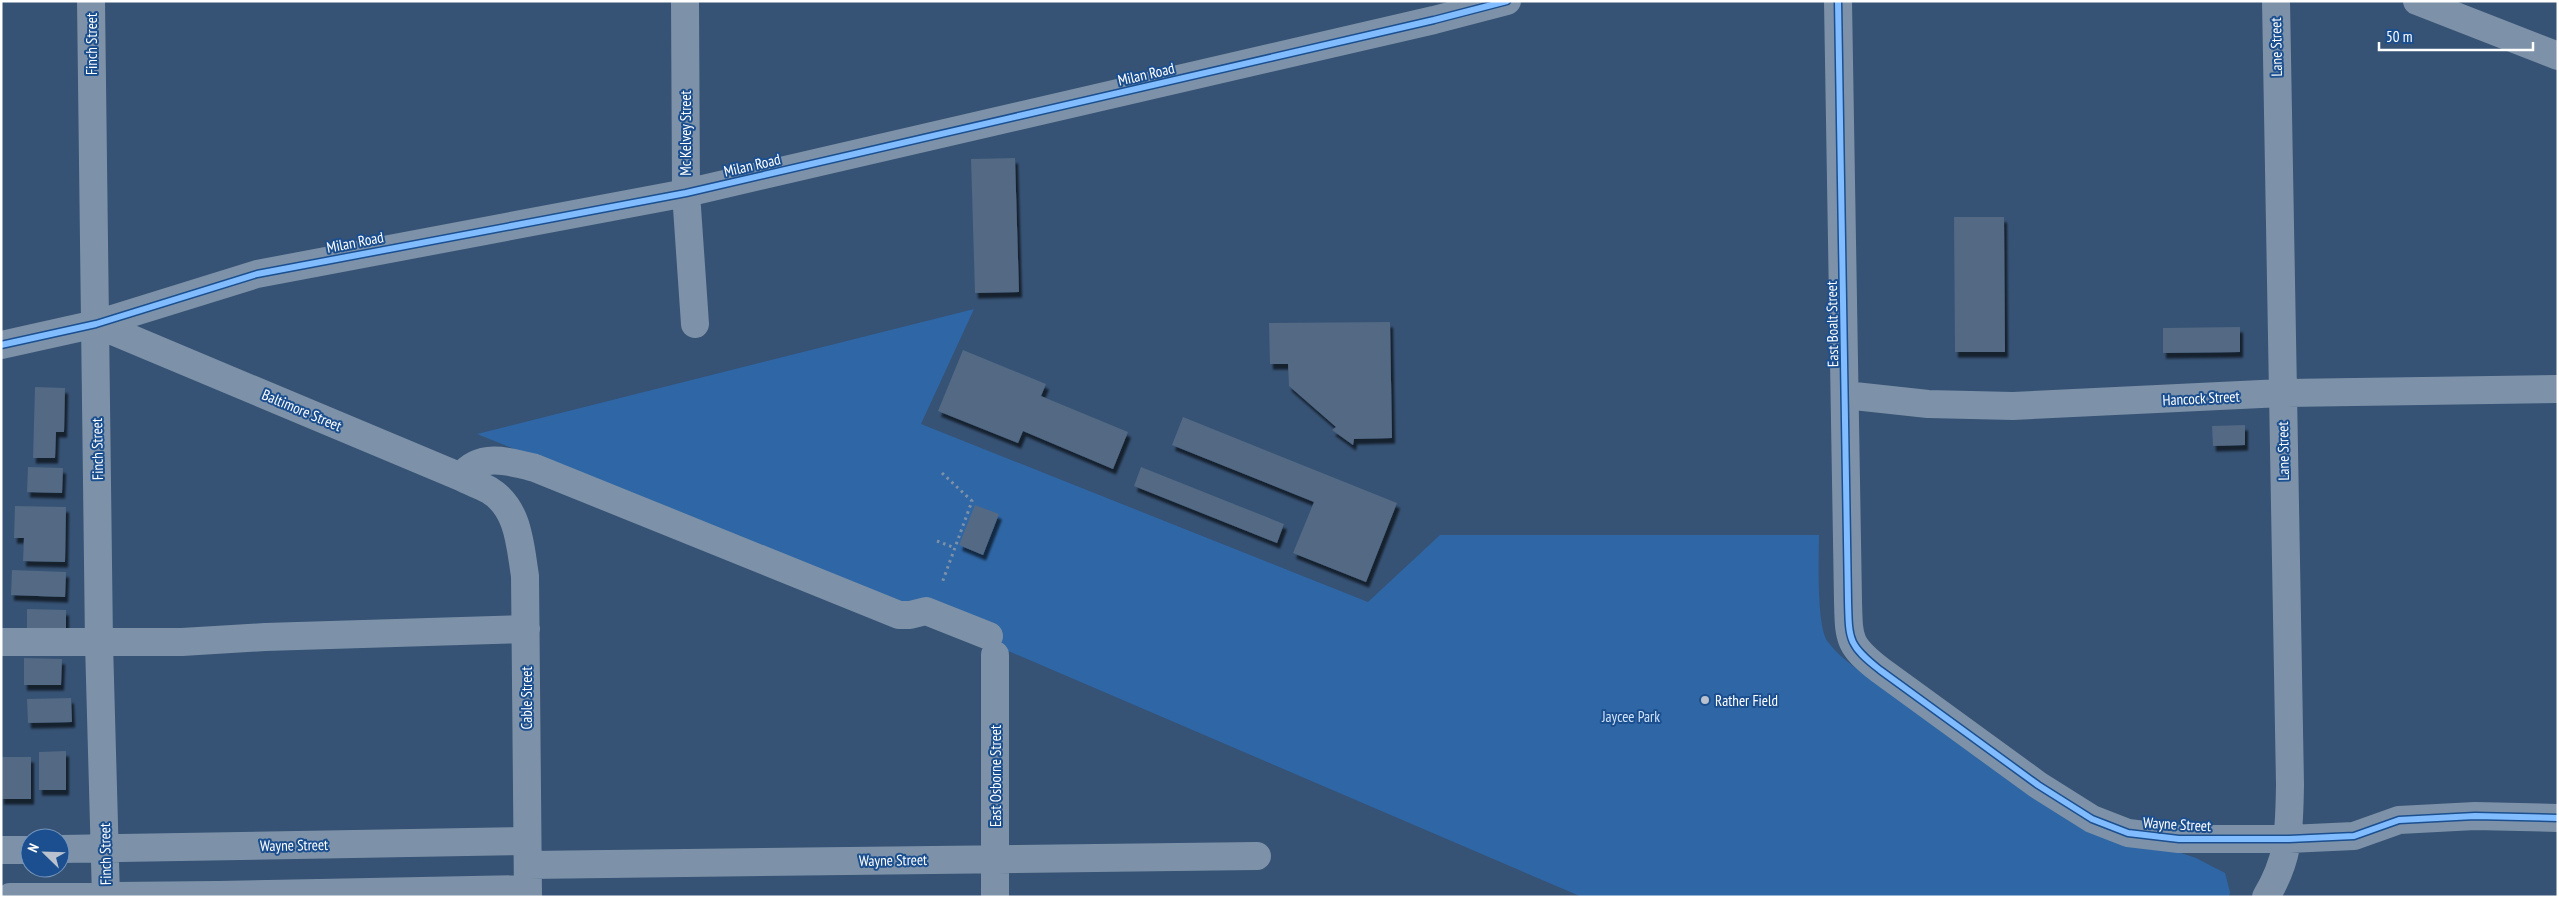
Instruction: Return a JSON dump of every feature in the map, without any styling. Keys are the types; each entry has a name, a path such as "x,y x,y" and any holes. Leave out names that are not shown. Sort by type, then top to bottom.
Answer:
{"street":[{"name":"Finch Street","path":"91,1 98,643 106,896"},
{"name":"Mc Kelvey Street","path":"685,1 686,193 695,324"},
{"name":"Milan Road","path":"1,345 96,324 257,274 686,193 1434,20 1507,1"},
{"name":"East Boalt Street","path":"1838,1 1848,601 1850,635 1853,645"},
{"name":"Lane Street","path":"2266,897 2278,874 2289,839 2290,785 2276,1"},
{"path":"2417,1 2558,56"},
{"name":"Baltimore Street","path":"96,324 461,477 489,490 504,503"},
{"name":"Hancock Street","path":"1845,395 1928,404 2013,406 2282,393 2558,389"},
{"name":"East Osborne Street","path":"461,477 468,467 488,461 530,467 899,615 910,616 926,611 992,646 995,897"},
{"name":"Cable Street","path":"504,503 513,516 518,529 525,576 528,873"},
{"path":"1,642 182,642 265,637 526,629"},
{"name":"Wayne Street","path":"1853,645 1880,670 2038,785 2106,826 2128,833 2159,838 2289,839 2354,836 2399,820 2475,816 2558,818"},
{"name":"Wayne Street","path":"70,849 106,849 528,873"},
{"path":"1,850 20,850"},
{"name":"Wayne Street","path":"10,897 106,896 528,873 995,859 1257,856"}],"path":[{"path":"942,473 972,501 942,583"},
{"path":"937,540 955,548"}],"green space":[{"name":"Jaycee Park","path":"974,309 921,424 1368,602 1440,535 1819,535 1819,591 1824,634 1828,642 1841,656 1887,691 2178,852 2196,858 2225,873 2230,892 2229,897 1582,897 901,605 477,434"}],"building":[{"path":"1015,158 1019,292 975,293 971,159"},
{"path":"1954,217 2004,217 2005,352 1955,352"},
{"path":"1390,322 1392,438 1354,439 1353,445 1332,430 1336,427 1289,386 1288,364 1270,364 1269,323"},
{"path":"2240,327 2240,352 2163,353 2163,328"},
{"path":"963,350 1046,384 1041,396 1128,432 1113,469 1023,431 1018,443 938,411"},
{"path":"35,387 65,388 64,432 56,432 55,458 33,458"},
{"path":"1183,417 1397,503 1366,582 1293,553 1314,502 1172,445"},
{"path":"2245,425 2245,445 2213,446 2212,426"},
{"path":"28,467 63,468 62,493 27,492"},
{"path":"1141,467 1284,524 1277,543 1134,486"},
{"path":"975,505 999,514 983,555 959,545"},
{"path":"15,506 66,507 65,562 23,561 24,538 14,538"},
{"path":"12,570 66,572 65,597 11,595"},
{"path":"27,609 66,610 66,636 27,636"},
{"path":"24,658 62,659 61,685 24,685"},
{"path":"71,698 72,722 28,723 27,699"},
{"path":"66,751 66,790 39,790 39,752"},
{"path":"1,757 31,757 31,799 1,799"}],"cycle path":[{"path":"1,345 96,324 257,274 686,193 1434,20 1507,1"},
{"path":"1838,1 1848,614 1852,641 1862,654 1880,670 2038,785 2092,819 2128,833 2179,839 2289,839 2354,836 2399,820 2475,816 2558,818"}],"place":[{"name":"Rather Field","path":"1705,700"}]}
